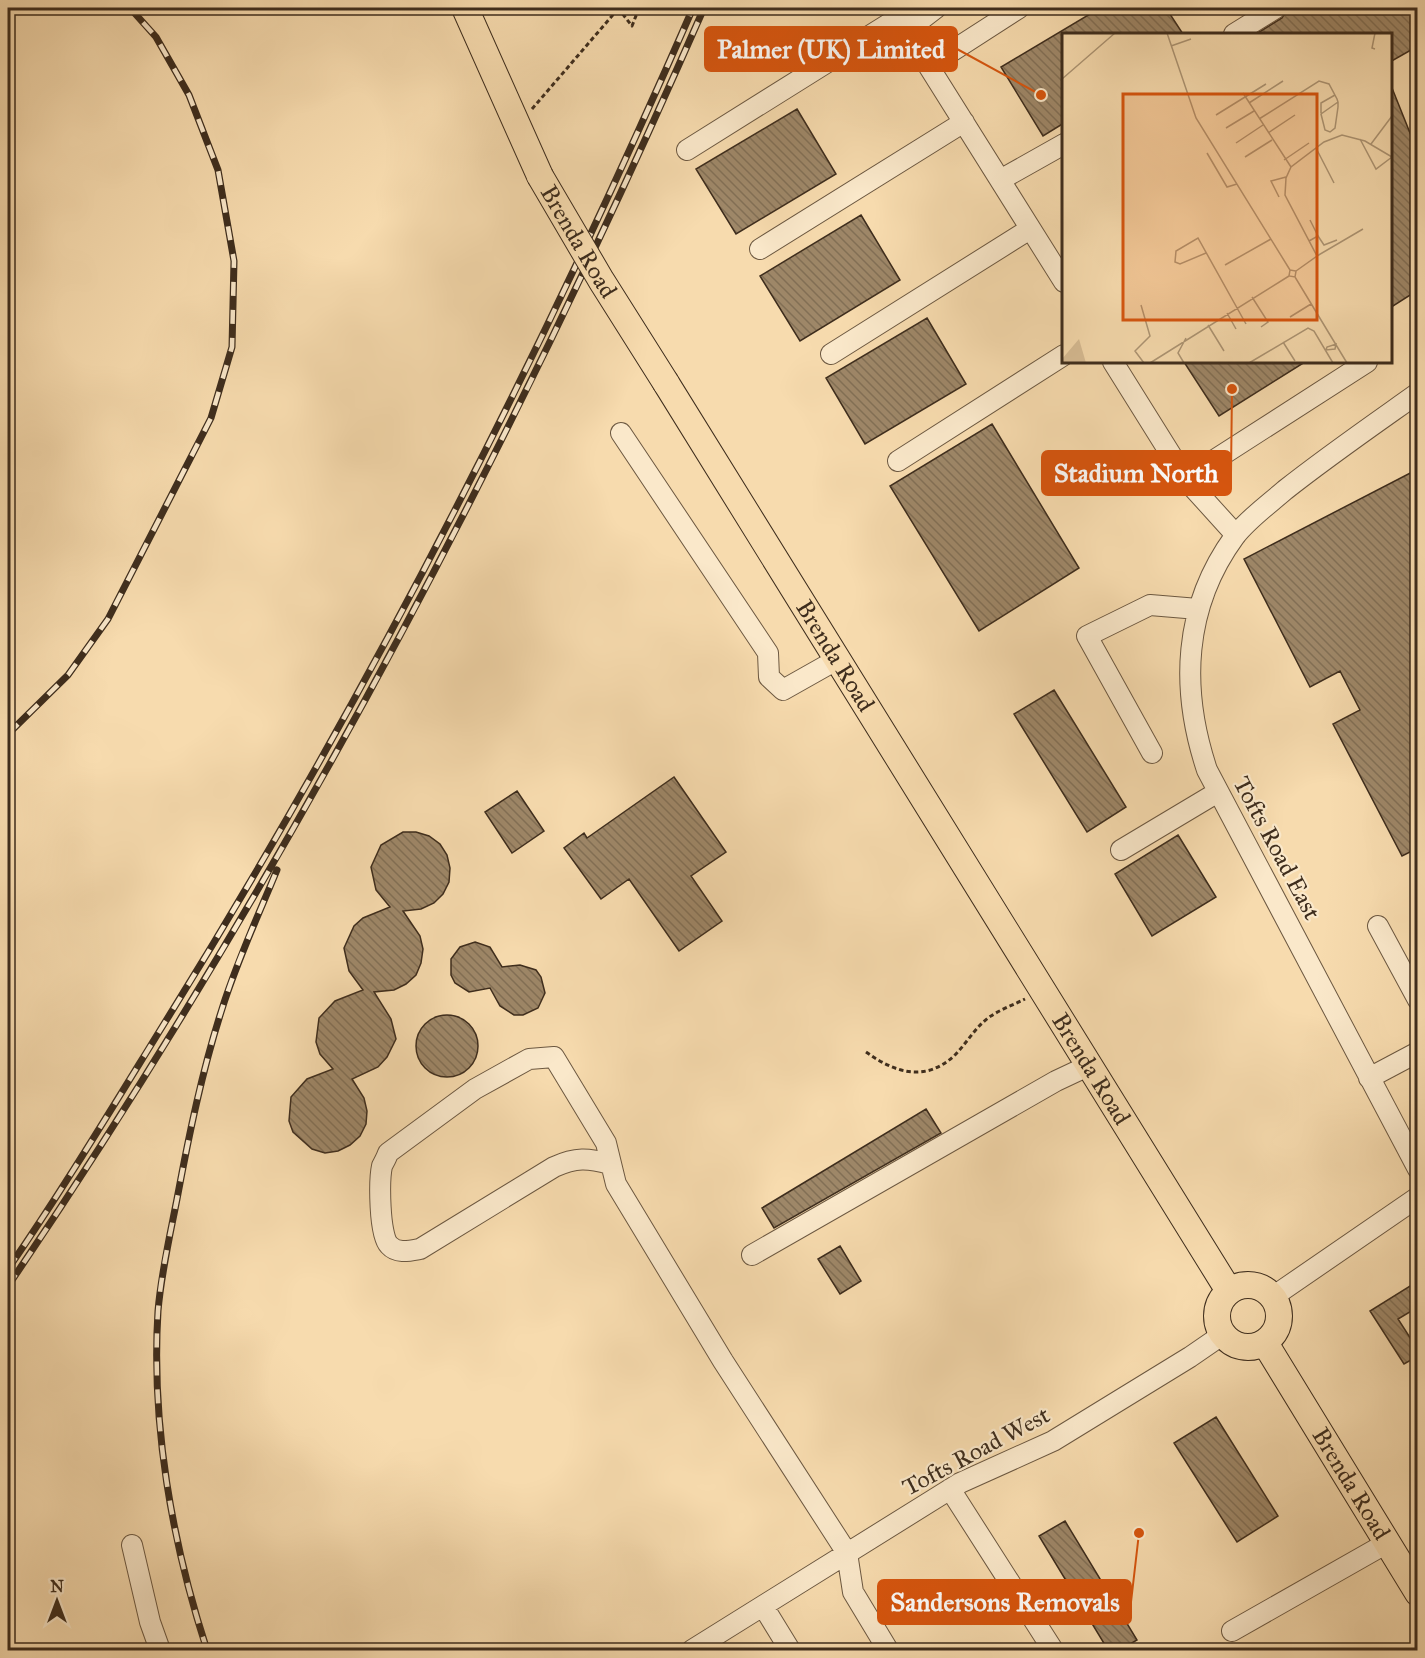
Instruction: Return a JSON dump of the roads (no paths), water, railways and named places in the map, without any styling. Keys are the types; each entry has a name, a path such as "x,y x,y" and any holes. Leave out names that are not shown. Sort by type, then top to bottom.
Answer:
{"main road":[{"name":"Brenda Road","path":"465,8 540,176 601,280 1229,1291"},
{"path":"1243,1285 1253,1286 1262,1287 1274,1296 1280,1320 1276,1332 1265,1343 1252,1348 1234,1345 1222,1335 1216,1319 1218,1305 1229,1291 1243,1285"},
{"name":"Brenda Road","path":"1265,1343 1418,1593"}],"street":[{"path":"687,150 895,13 923,18 936,8"},
{"path":"929,66 1019,8"},
{"path":"1236,33 1276,8"},
{"path":"895,13 1062,279"},
{"path":"760,249 964,122"},
{"path":"1000,180 1062,145"},
{"path":"831,354 1030,229"},
{"path":"898,461 1062,356"},
{"path":"1114,363 1188,482 1236,534"},
{"path":"1188,482 1216,459 1364,363"},
{"name":"Tofts Road East","path":"1418,393 1301,478 1236,534 1209,578 1198,609 1190,663 1190,704 1196,738 1207,770 1418,1169"},
{"path":"621,433 768,653 769,677 783,690 838,659"},
{"path":"1152,753 1087,636 1150,605 1198,609"},
{"path":"1121,850 1218,792"},
{"path":"1378,926 1418,1000"},
{"path":"1369,1078 1418,1052"},
{"path":"610,1164 584,1157 572,1159 554,1167 420,1249 397,1250 388,1244 382,1234 382,1166 388,1153 475,1089 529,1059 554,1057 606,1143 616,1184 639,1223 723,1360 848,1553 853,1592 888,1650"},
{"path":"752,1255 1046,1087 1090,1065"},
{"path":"1274,1296 1416,1201"},
{"name":"Tofts Road West","path":"692,1650 950,1489 1053,1442 1222,1335"},
{"path":"950,1489 1053,1650"},
{"path":"1232,1631 1387,1543"},
{"path":"132,1545 150,1622 160,1650"},
{"path":"763,1606 790,1650"}],"railway":[{"path":"8,734 68,675 108,619 211,418 232,347 234,261 218,170 189,95 156,37 130,8"},
{"path":"8,1269 89,1145 241,897 382,649 513,396 635,138 693,8"},
{"path":"8,1286 108,1134 204,979 297,822 385,663 470,502 551,339 704,8"},
{"path":"207,1650 184,1568 167,1483 158,1397 158,1311 163,1269 196,1103 208,1056 234,974 277,870"}],"place":[{"name":"Palmer (UK) Limited","path":"1041,95"},
{"name":"Stadium North","path":"1232,389"},
{"name":"Sandersons Removals","path":"1139,1533"}]}
